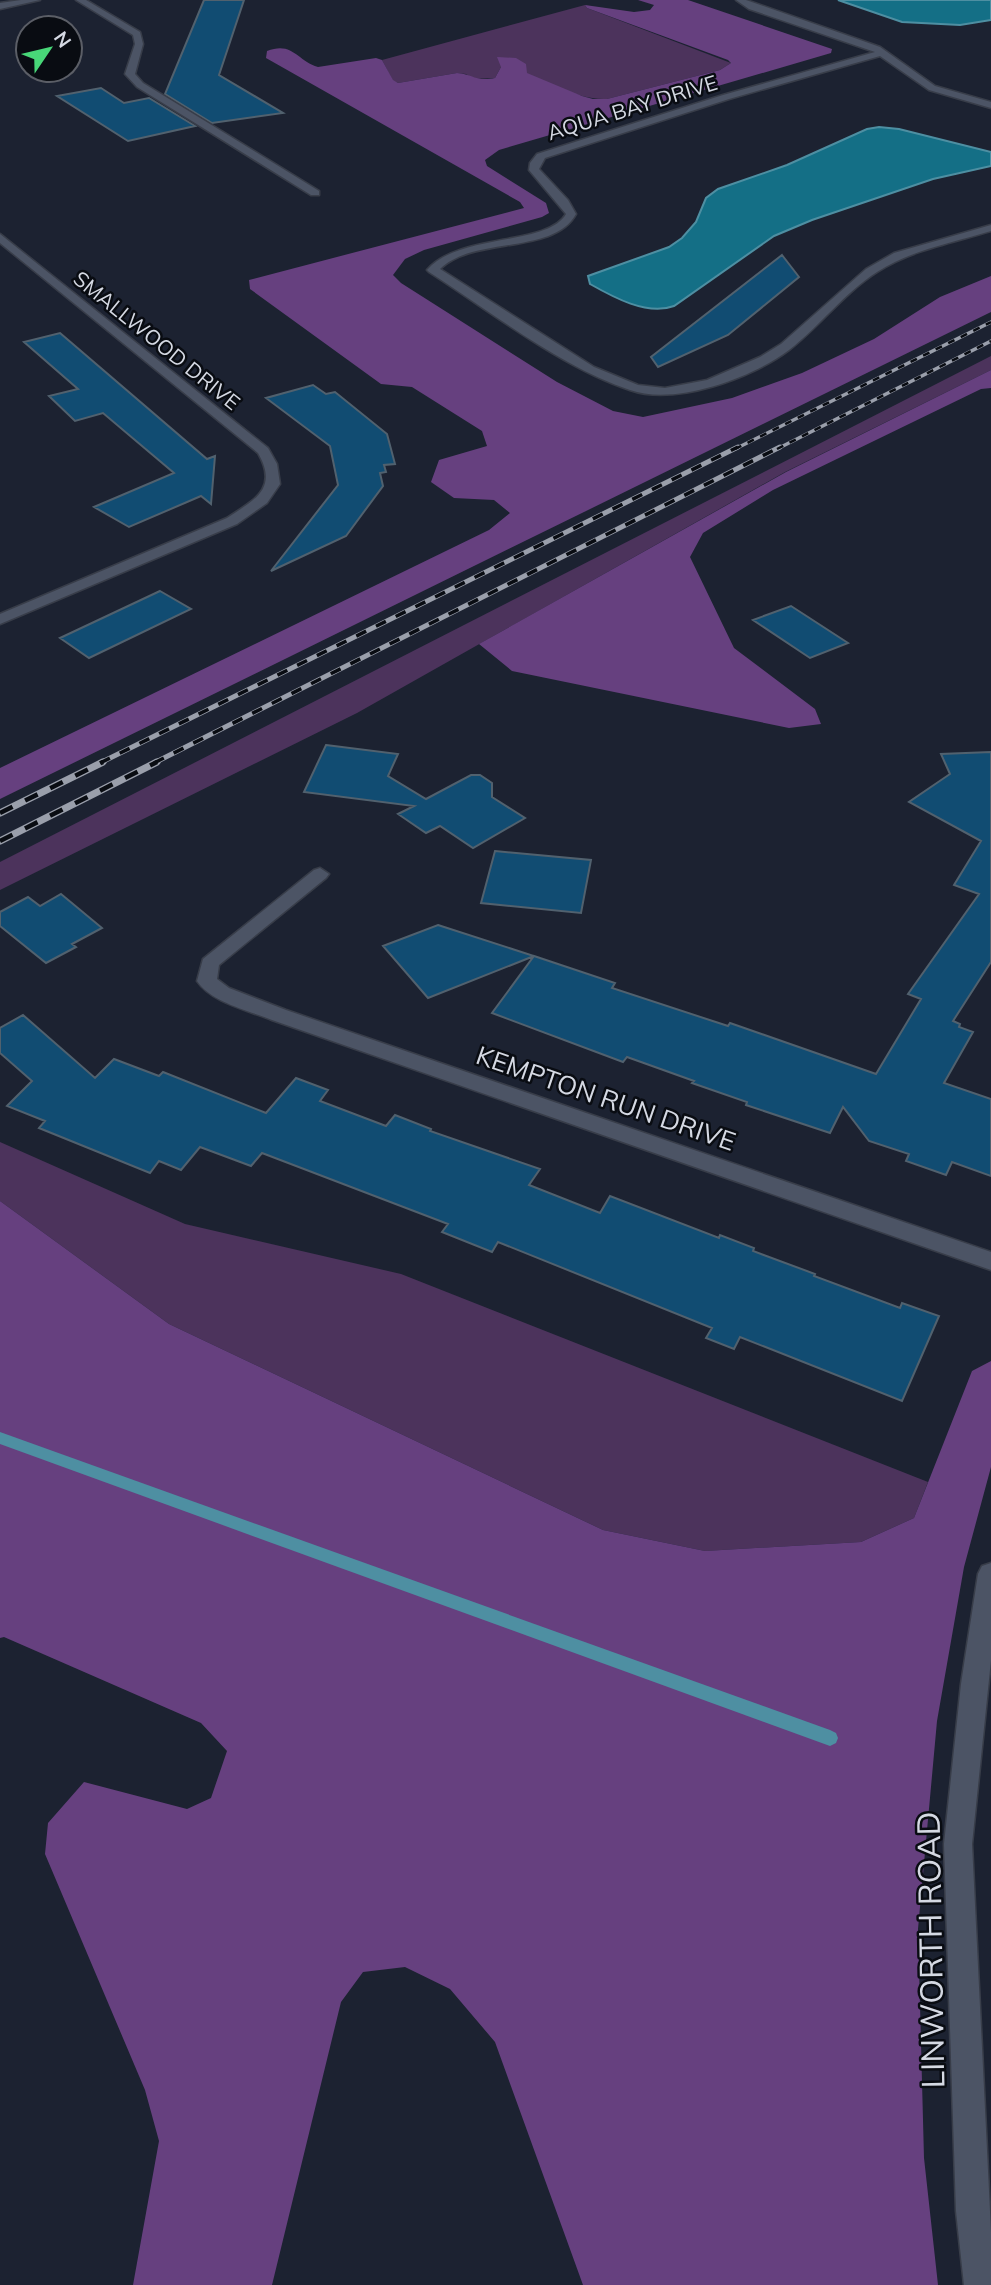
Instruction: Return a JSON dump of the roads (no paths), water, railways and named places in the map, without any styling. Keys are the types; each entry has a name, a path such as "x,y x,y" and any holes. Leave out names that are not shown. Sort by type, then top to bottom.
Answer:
{"street":[{"path":"0,6 36,0"},
{"path":"80,0 137,34 139,44 130,74 140,85 315,193"},
{"path":"740,0 752,7 883,52 932,88 991,105"},
{"name":"AQUA BAY DRIVE","path":"883,52 726,97 541,156 535,163 534,170 564,202 571,214 565,223 456,255 436,264 433,270 590,370 635,388 664,392 710,383 764,360 785,347 870,271 898,255 991,228"},
{"name":"SMALLWOOD DRIVE","path":"0,619 232,521 259,503 275,482 274,466 263,451 2,241"},
{"name":"KEMPTON RUN DRIVE","path":"320,874 210,962 207,981 222,993 279,1015 991,1261"},
{"name":"LINWORTH ROAD","path":"981,2285 972,2211 958,1844 974,1684 991,1574"}],"water":[{"path":"838,0 991,0 991,20 960,25 902,22"},
{"path":"867,129 899,129 991,152 991,166 933,179 812,220 774,236 674,306 653,309 630,304 590,284 588,276 669,247 682,238 696,222 706,198 718,189 787,165"}],"waterway":[{"path":"0,1438 830,1738"}],"railway":[{"path":"735,449 991,322"},
{"path":"777,449 991,341"},
{"path":"100,763 738,447"},
{"path":"154,763 780,447"},
{"path":"0,813 103,762"},
{"path":"0,841 157,762"}]}
